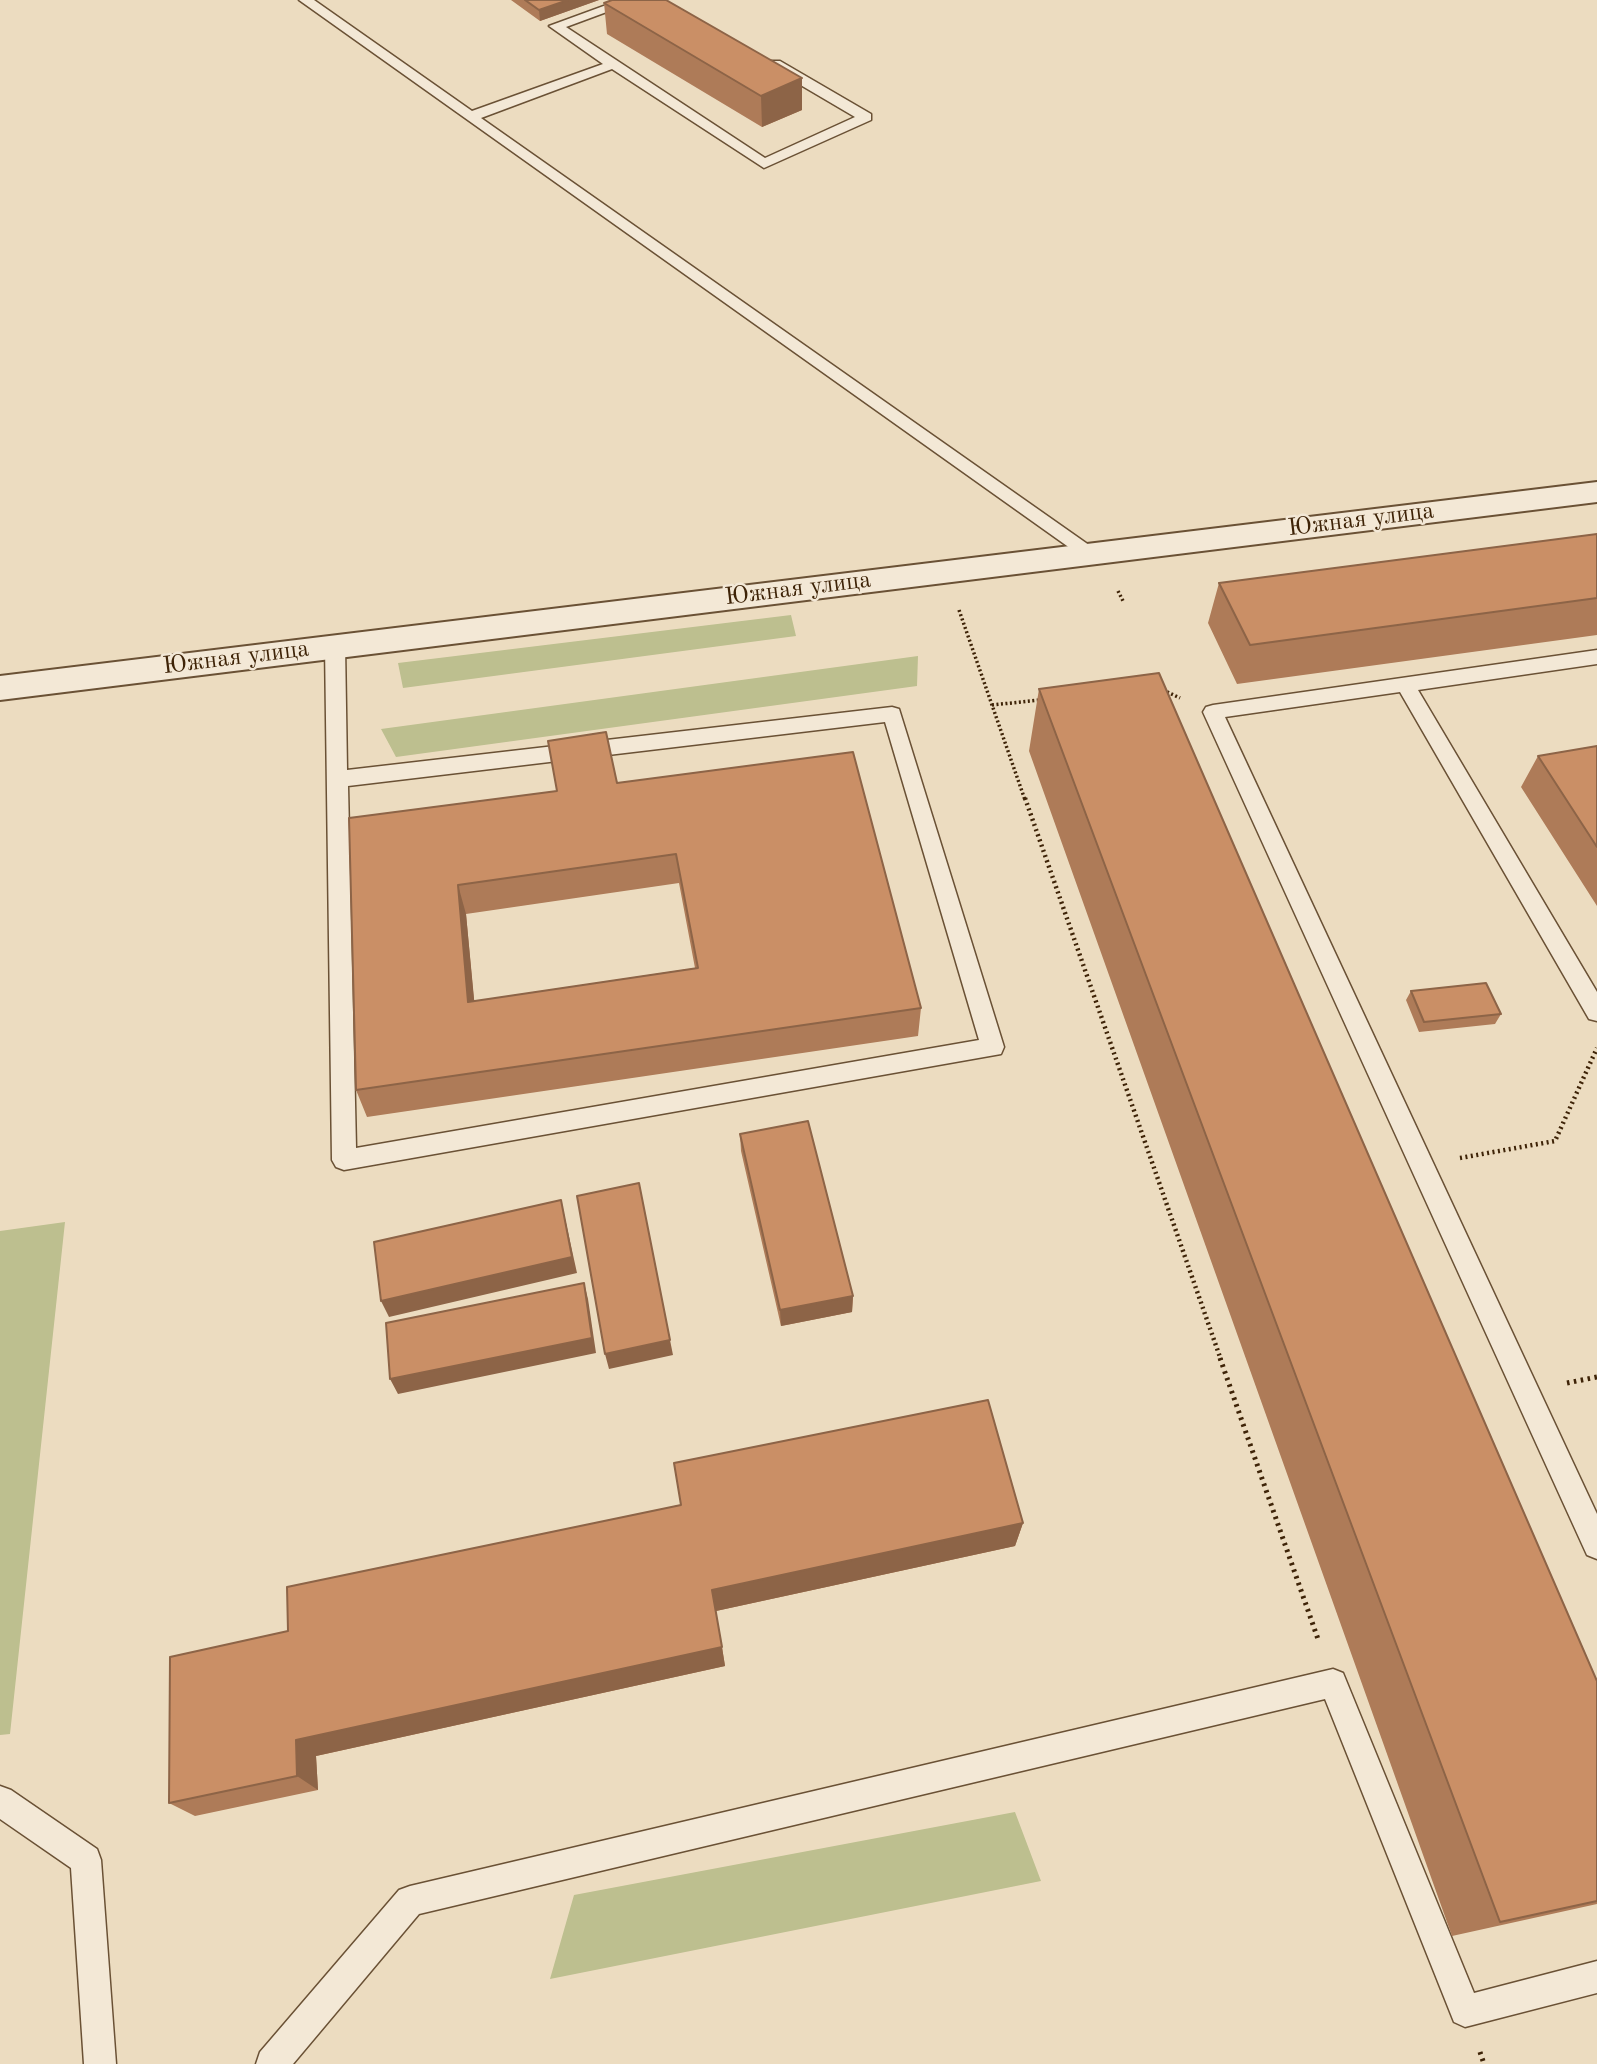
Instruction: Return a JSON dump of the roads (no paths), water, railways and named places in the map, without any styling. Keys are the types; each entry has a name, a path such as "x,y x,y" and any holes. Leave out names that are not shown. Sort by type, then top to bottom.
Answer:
{"street":[{"name":"Южная улица","path":"0,688 1597,492"}],"lane":[{"path":"311,0 470,117 1090,554"},
{"path":"633,0 556,26 764,164 866,117 760,55"},
{"path":"470,117 612,65"},
{"path":"335,645 344,1160 993,1047 892,714 339,779"},
{"path":"1597,657 1213,712 1597,1545"},
{"path":"1406,686 1597,1012"},
{"path":"272,2064 410,1901 1333,1683 1465,2011 1597,1977"},
{"path":"0,1801 86,1860 100,2064"}]}
